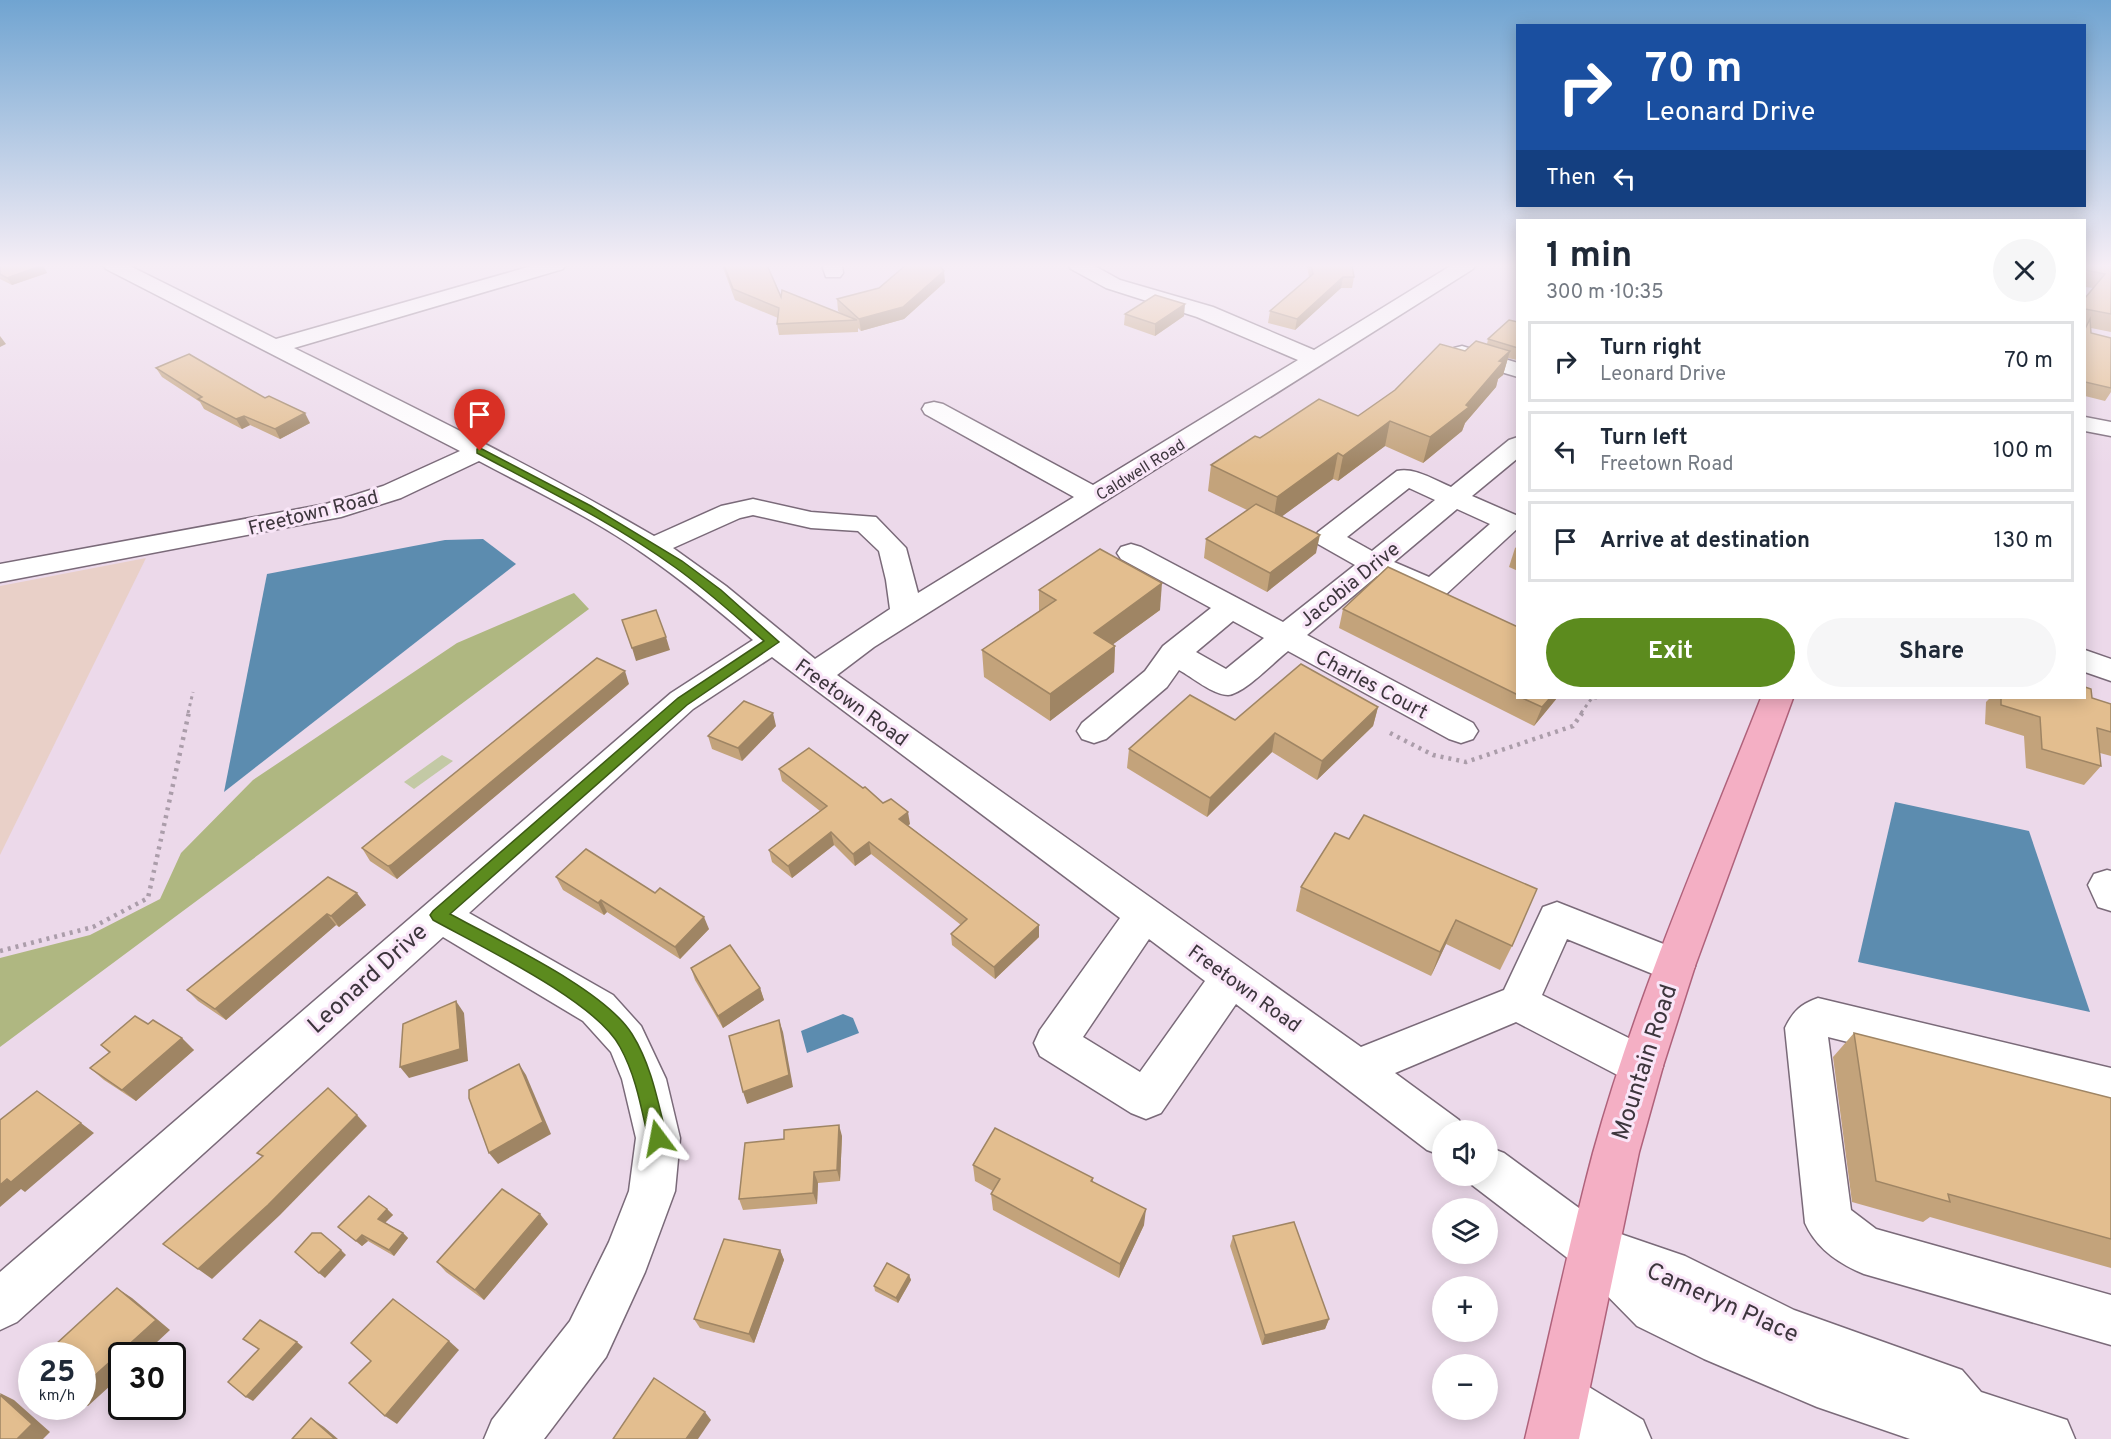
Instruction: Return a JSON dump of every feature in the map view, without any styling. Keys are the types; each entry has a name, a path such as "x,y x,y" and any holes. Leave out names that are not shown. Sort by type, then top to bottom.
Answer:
{"main road":[{"name":"Mountain Road","path":"1557,1419 1616,1152 1641,1066 1675,966 1777,699"}],"street":[{"path":"247,332 480,451"},
{"path":"275,346 323,332"},
{"path":"1253,332 1316,359"},
{"name":"Caldwell Road","path":"815,675 863,640 1359,332"},
{"path":"1454,351 1516,369"},
{"path":"933,409 1095,497"},
{"path":"2086,424 2111,429"},
{"name":"Jacobia Drive","path":"1174,653 1228,684 1516,447"},
{"name":"Freetown Road","path":"0,573 332,511 392,492 480,451 587,508 653,547 709,587 772,642 815,675 1432,1127"},
{"path":"1406,477 1454,497 1508,522 1433,590 1375,564 1328,538 1406,477"},
{"path":"653,547 731,512 753,507 811,520 867,524 892,548 902,580 906,614"},
{"name":"Charles Court","path":"1131,553 1461,731"},
{"path":"1094,731 1156,679 1174,653 1230,608"},
{"name":"Leonard Drive","path":"0,1305 682,701 772,642"},
{"path":"2086,662 2111,670"},
{"path":"1144,914 1055,1043 1146,1099 1231,978"},
{"path":"438,915 598,1008 626,1039 644,1079 658,1138 652,1191 628,1255 588,1339 511,1439"},
{"path":"1356,1070 1518,1003 1557,918 1675,966"},
{"path":"1518,1003 1641,1066"},
{"path":"2111,1088 1818,1016 1806,1028 1829,1223 1864,1250 2111,1320"},
{"path":"1498,1177 1594,1250"},
{"name":"Cameryn Place","path":"1594,1250 1655,1308 1722,1341 1835,1389 1945,1424 1965,1413 2048,1439"},
{"path":"1557,1419 1624,1439"}],"path":[{"path":"0,951 93,927 148,898 193,692"},
{"path":"1390,733 1433,755 1466,762 1573,726 1591,699"}],"shaded area":[{"path":"146,558 0,855 0,586"}],"green space":[{"path":"574,593 589,609 0,1047 0,958 90,935 160,899 181,853 253,780 457,643"},
{"path":"442,755 453,761 414,789 404,782"}],"water":[{"path":"483,539 516,564 224,792 267,574 445,540"},
{"path":"1895,802 2029,831 2090,1012 1858,962"},
{"path":"843,1014 853,1018 859,1033 807,1053 801,1031"}],"building":[{"path":"1496,332 1516,332 1516,347 1488,339"},
{"path":"2086,332 2111,338 2111,388 2086,382"},
{"path":"1476,341 1510,351 1499,361 1503,362 1466,405 1469,407 1430,437 1390,421 1343,456 1338,453 1277,497 1211,465 1255,436 1260,438 1319,399 1358,416 1395,390 1440,344 1465,351"},
{"path":"189,354 265,398 269,396 305,413 275,429 244,416 236,419 198,399 202,397 156,368"},
{"path":"1256,504 1320,535 1270,573 1206,539"},
{"path":"1100,549 1162,583 1094,633 1115,646 1050,694 982,650 1056,600 1039,590"},
{"path":"1388,567 1516,626 1516,694 1343,609"},
{"path":"656,610 666,637 632,648 622,620"},
{"path":"597,658 625,671 391,865 388,866 362,848"},
{"path":"1301,664 1378,707 1322,761 1275,733 1210,798 1129,749 1190,695 1235,720"},
{"path":"2086,687 2091,689 2092,698 2111,704 2111,732 2097,728 2101,766 2042,749 2040,717 2001,705 2001,699 2086,699"},
{"path":"1524,699 1549,699 1542,707"},
{"path":"744,701 773,713 738,748 708,736"},
{"path":"809,748 863,788 865,787 883,803 891,799 908,812 899,819 1039,925 994,967 951,934 967,919 869,842 853,854 831,832 788,866 769,850 827,806 779,769"},
{"path":"1364,815 1537,889 1512,946 1456,920 1440,952 1301,887 1335,833 1349,839"},
{"path":"586,849 655,893 660,888 704,917 675,947 601,900 598,903 556,877"},
{"path":"328,877 357,893 331,916 327,914 215,1009 187,990"},
{"path":"730,945 760,988 718,1016 691,968"},
{"path":"456,1001 460,1049 400,1067 403,1024"},
{"path":"135,1016 148,1024 153,1020 182,1038 122,1090 90,1068 110,1052 101,1045"},
{"path":"779,1020 789,1075 743,1092 729,1036"},
{"path":"1854,1033 2111,1098 2111,1239 1948,1194 1950,1202 1876,1181"},
{"path":"519,1064 543,1122 489,1153 469,1098 469,1090"},
{"path":"328,1088 357,1115 268,1205 198,1269 163,1244 263,1156 257,1153"},
{"path":"37,1091 81,1123 11,1182 7,1179 0,1185 0,1120"},
{"path":"839,1125 837,1170 814,1172 813,1193 739,1199 745,1143 784,1139 784,1130"},
{"path":"995,1128 1093,1178 1091,1181 1146,1209 1120,1264 991,1194 1000,1179 973,1165"},
{"path":"502,1189 540,1214 475,1290 437,1262"},
{"path":"369,1196 387,1209 378,1219 403,1233 389,1250 362,1235 356,1241 338,1227"},
{"path":"1294,1222 1329,1319 1265,1335 1233,1236"},
{"path":"312,1233 321,1233 341,1250 319,1273 295,1252"},
{"path":"724,1239 780,1250 749,1334 694,1319"},
{"path":"887,1263 909,1275 896,1298 874,1286"},
{"path":"117,1288 156,1320 132,1342 108,1342 108,1363 96,1374 96,1342 58,1342"},
{"path":"393,1299 449,1341 385,1416 349,1383 371,1361 351,1343"},
{"path":"260,1320 297,1342 246,1397 228,1382 259,1349 243,1339"},
{"path":"654,1378 705,1412 686,1439 613,1439"},
{"path":"0,1395 18,1411 18,1420 28,1420 32,1424 17,1439 0,1439"},
{"path":"311,1418 335,1439 292,1439"}],"route":[{"path":"480,451 587,508 653,547 716,592 772,642 682,701 438,915 598,1008 626,1039 644,1079 658,1138"}]}
